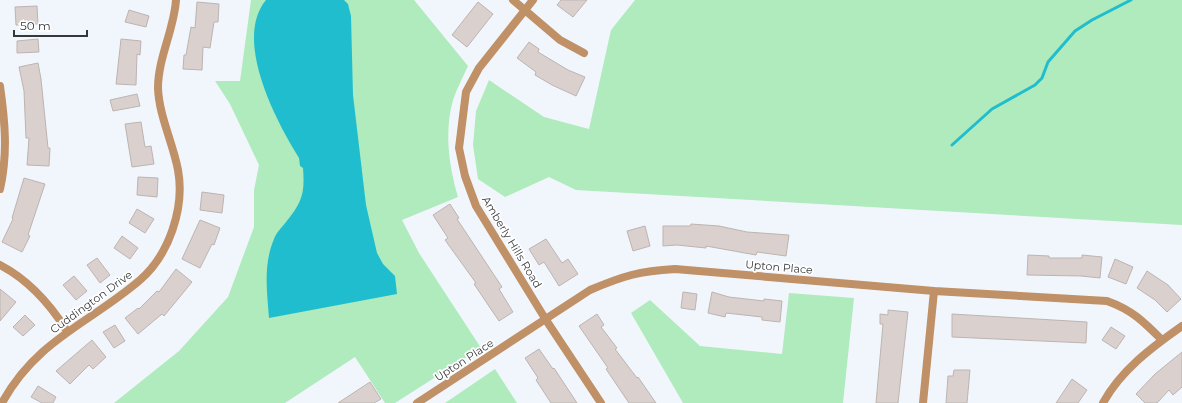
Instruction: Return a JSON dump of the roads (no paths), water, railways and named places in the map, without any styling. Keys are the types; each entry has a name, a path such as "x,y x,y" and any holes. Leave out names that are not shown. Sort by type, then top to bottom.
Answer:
{"street":[{"name":"Cuddington Drive","path":"2,403 17,378 32,361 67,332 112,302 141,280 154,266 169,242 175,224 178,205 178,172 160,103 158,75 172,26 176,0"},
{"path":"513,0 560,40 584,53"},
{"name":"Amberly Hills Road","path":"533,0 478,68 466,92 459,148 465,176 476,206 546,320 600,403"},
{"path":"0,90 6,148 5,166 0,189"},
{"path":"0,265 11,270 35,289 54,311 67,332"},
{"name":"Upton Place","path":"418,403 590,290 621,276 647,270 676,269 934,291 1107,301 1124,307 1138,316 1162,340"},
{"path":"923,403 934,291"},
{"path":"1103,403 1122,376 1162,340 1182,326"}],"water":[{"path":"266,0 344,0 348,4 351,16 353,95 366,205 377,253 383,264 395,276 397,294 269,318 267,298 268,259 276,235 299,203 303,191 304,177 303,168 300,166 299,158 270,102 256,58 254,36 257,17"}],"waterway":[{"path":"952,145 992,109 1035,85 1042,78 1048,62 1075,31 1092,20 1131,0"}]}
